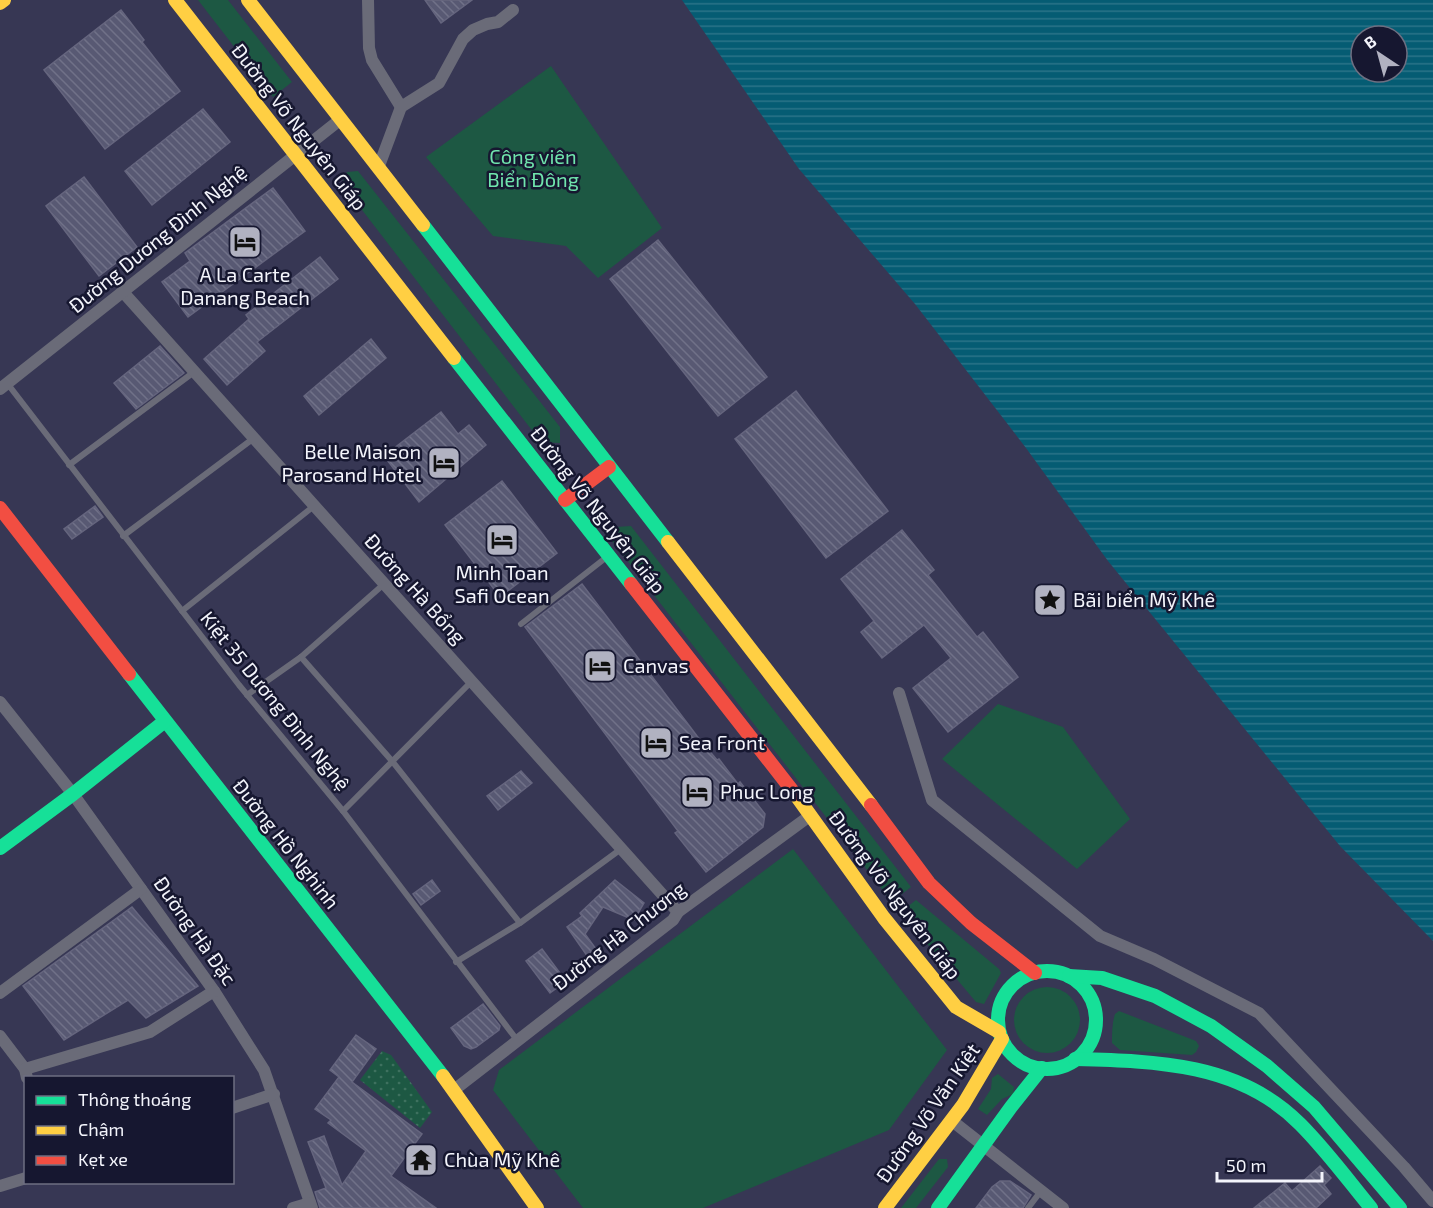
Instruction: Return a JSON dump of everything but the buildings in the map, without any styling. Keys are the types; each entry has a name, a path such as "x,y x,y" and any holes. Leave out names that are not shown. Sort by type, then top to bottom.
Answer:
{"main road":[{"name":"Đường Võ Nguyên Giáp","path":"175,0 811,815 884,918 956,1007 1001,1036"},
{"name":"Đường Võ Nguyên Giáp","path":"248,0 830,750 928,883 971,923 1035,973"},
{"path":"565,500 609,467"},
{"name":"Đường Hồ Nghinh","path":"0,507 454,1090 537,1208"},
{"path":"0,848 165,721"},
{"path":"1069,976 1086,990 1095,1008 1096,1019 1092,1039 1087,1048 1075,1059 1056,1068 1029,1065 1018,1059 1008,1050 1001,1036 998,1017 1001,1002 1009,989 1021,979 1046,971 1069,976 1102,978 1155,996 1211,1026 1267,1066 1314,1107 1400,1208"},
{"name":"Đường Võ Văn Kiệt","path":"885,1208 990,1064 1001,1036"},
{"path":"1075,1059 1134,1060 1181,1065 1217,1072 1255,1089 1297,1121 1371,1208"},
{"path":"938,1208 1042,1068"}],"street":[{"path":"368,0 369,48 372,60 401,108"},
{"path":"378,166 401,108 439,83 463,39 473,30 498,22 513,10"},
{"name":"Đường Dương Đình Nghệ","path":"4,386 341,119"},
{"name":"Đường Hà Bổng","path":"123,292 621,849 677,920"},
{"path":"899,693 932,801 1100,936 1154,958 1259,1012 1433,1201"},
{"name":"Đường Hà Đặc","path":"2,710 73,794 214,991 264,1070 311,1205"},
{"name":"Đường Hà Chương","path":"454,1090 811,815"},
{"path":"0,993 141,889"},
{"path":"2,1043 26,1073 150,1032 214,991"},
{"path":"234,1107 274,1094"},
{"path":"951,1120 1063,1208"},
{"path":"0,1186 24,1179"},
{"path":"293,1208 311,1205"}],"lane":[{"path":"69,465 195,372"},
{"name":"Kiệt 35 Dương Đình Nghệ","path":"4,386 69,465 247,695 343,811 517,1040"},
{"path":"123,536 254,438"},
{"path":"182,611 315,506"},
{"path":"521,624 609,556"},
{"path":"247,695 301,657 384,583"},
{"path":"301,657 392,761 520,923"},
{"path":"343,811 472,681"},
{"path":"456,962 520,923 621,849"},
{"path":"1028,1208 1041,1190"}],"green space":[{"path":"198,0 228,0 292,82 273,97"},
{"name":"Công viên Biển Đông","path":"551,66 662,228 598,278 566,246 493,236 426,157"},
{"path":"358,171 560,427 560,443 541,442 342,184 347,172"},
{"path":"631,526 911,887 892,902 612,541 616,527"},
{"path":"998,704 1063,727 1130,819 1077,869 942,759"},
{"path":"793,849 947,1050 889,1130 703,1208 583,1208 493,1090 499,1070"},
{"path":"916,900 999,969 1001,973 984,1004 976,1002 903,915 907,907"},
{"path":"1047,987 1060,990 1070,997 1077,1007 1080,1020 1077,1033 1070,1043 1060,1050 1047,1053 1034,1050 1024,1043 1017,1033 1014,1020 1017,1007 1024,997 1034,990"},
{"path":"1119,1011 1196,1041 1199,1046 1192,1055 1120,1050 1112,1043 1114,1017"},
{"path":"382,1051 391,1055 432,1112 420,1128 360,1080"},
{"path":"998,1074 1014,1087 1013,1094 1002,1099 987,1115 978,1109 991,1089 992,1078"},
{"path":"939,1159 947,1159 948,1167 916,1208 901,1208"}],"water":[{"path":"682,0 1433,0 1433,941 1340,846 1108,561 1026,448 915,304 799,169"}],"traffic: fast":[{"path":"423,225 668,542"},
{"path":"454,358 631,584"},
{"path":"129,674 443,1076"},
{"path":"0,848 165,721"},
{"path":"1047,971 1066,975 1081,986 1092,1001 1096,1020 1092,1039 1081,1054 1066,1065 1047,1069 1028,1065 1013,1054 1002,1039 998,1020 1002,1001 1013,986 1028,975 1047,971"},
{"path":"1069,976 1102,978 1155,996 1211,1026 1267,1066 1314,1107 1400,1208"},
{"path":"1075,1059 1166,1064 1224,1077 1251,1088 1276,1104 1300,1124 1371,1208"},
{"path":"938,1208 1042,1068"}],"traffic: slow":[{"path":"0,3 4,0"},
{"path":"175,0 454,358"},
{"path":"248,0 423,225"},
{"path":"668,542 871,805"},
{"path":"795,794 884,918 956,1007 999,1032"},
{"path":"885,1208 963,1105 1002,1039"},
{"path":"443,1076 537,1208"}],"traffic: jam":[{"path":"565,500 609,467"},
{"path":"0,508 129,674"},
{"path":"631,584 795,794"},
{"path":"871,805 929,883 971,923 1035,973"}],"place":[{"name":"A La Carte Danang Beach","path":"245,242"},
{"name":"Belle Maison Parosand Hotel","path":"444,463"},
{"name":"Minh Toan Safi Ocean","path":"502,540"},
{"name":"Bãi biển Mỹ Khê","path":"1050,600"},
{"name":"Canvas","path":"600,666"},
{"name":"Sea Front","path":"656,743"},
{"name":"Phuc Long","path":"697,792"},
{"name":"Chùa Mỹ Khê","path":"421,1160"}]}
